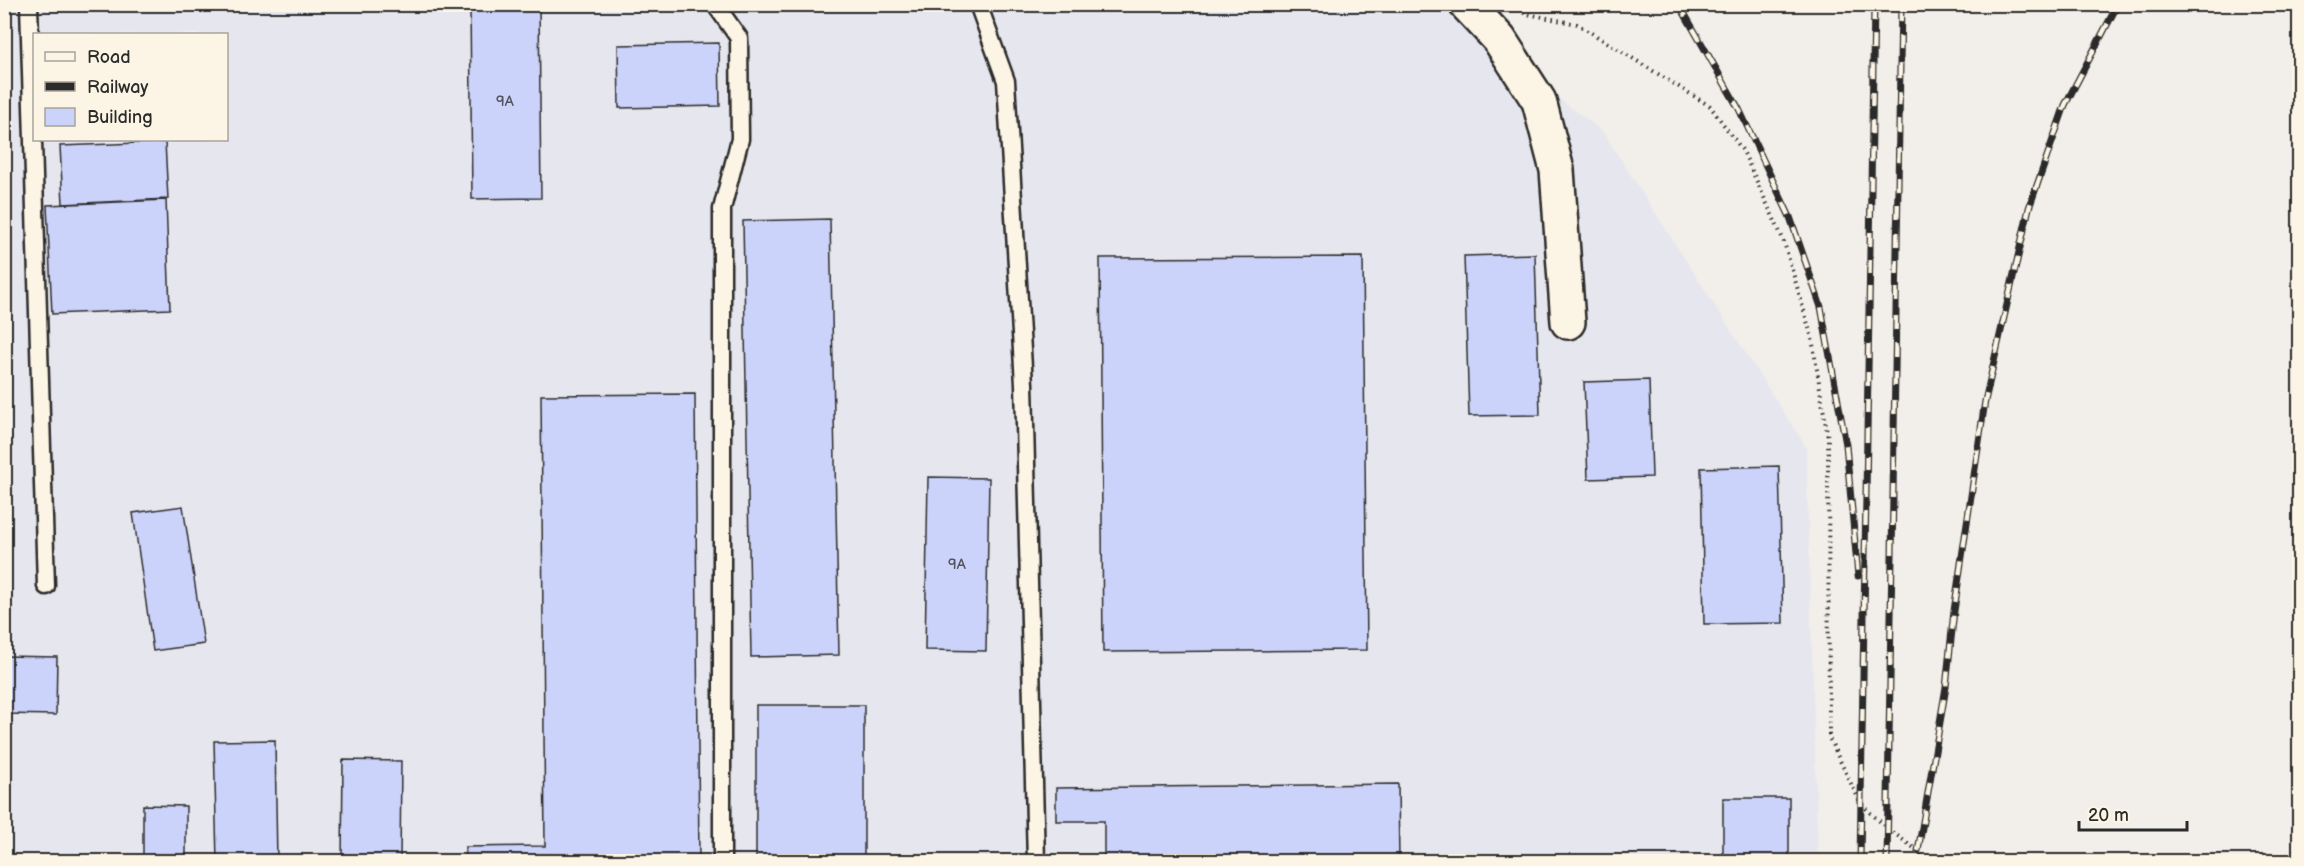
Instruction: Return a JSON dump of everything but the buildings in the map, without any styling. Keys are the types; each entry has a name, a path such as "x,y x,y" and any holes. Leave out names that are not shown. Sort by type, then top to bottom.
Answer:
{"street":[{"path":"1466,4 1499,39 1539,101 1557,170 1568,321"}],"lane":[{"path":"28,4 46,586"},
{"path":"715,4 739,38 740,139 722,209 722,861"},
{"path":"978,4 1006,81 1024,384 1036,861"}],"path":[{"path":"1513,11 1577,24 1710,106 1743,151 1783,239 1812,338 1826,428 1829,738 1861,804 1887,828 1918,851 1925,861"}],"shaded area":[{"path":"5,5 1436,5 1603,132 1806,447 1818,861 5,862"}],"railway":[{"path":"1679,4 1739,109 1790,217 1821,307 1846,445 1858,576"},
{"path":"1860,862 1874,4"},
{"path":"1887,862 1901,4"},
{"path":"1918,851 1946,687 1954,611 1985,401 2029,208 2065,105 2118,4"}]}
